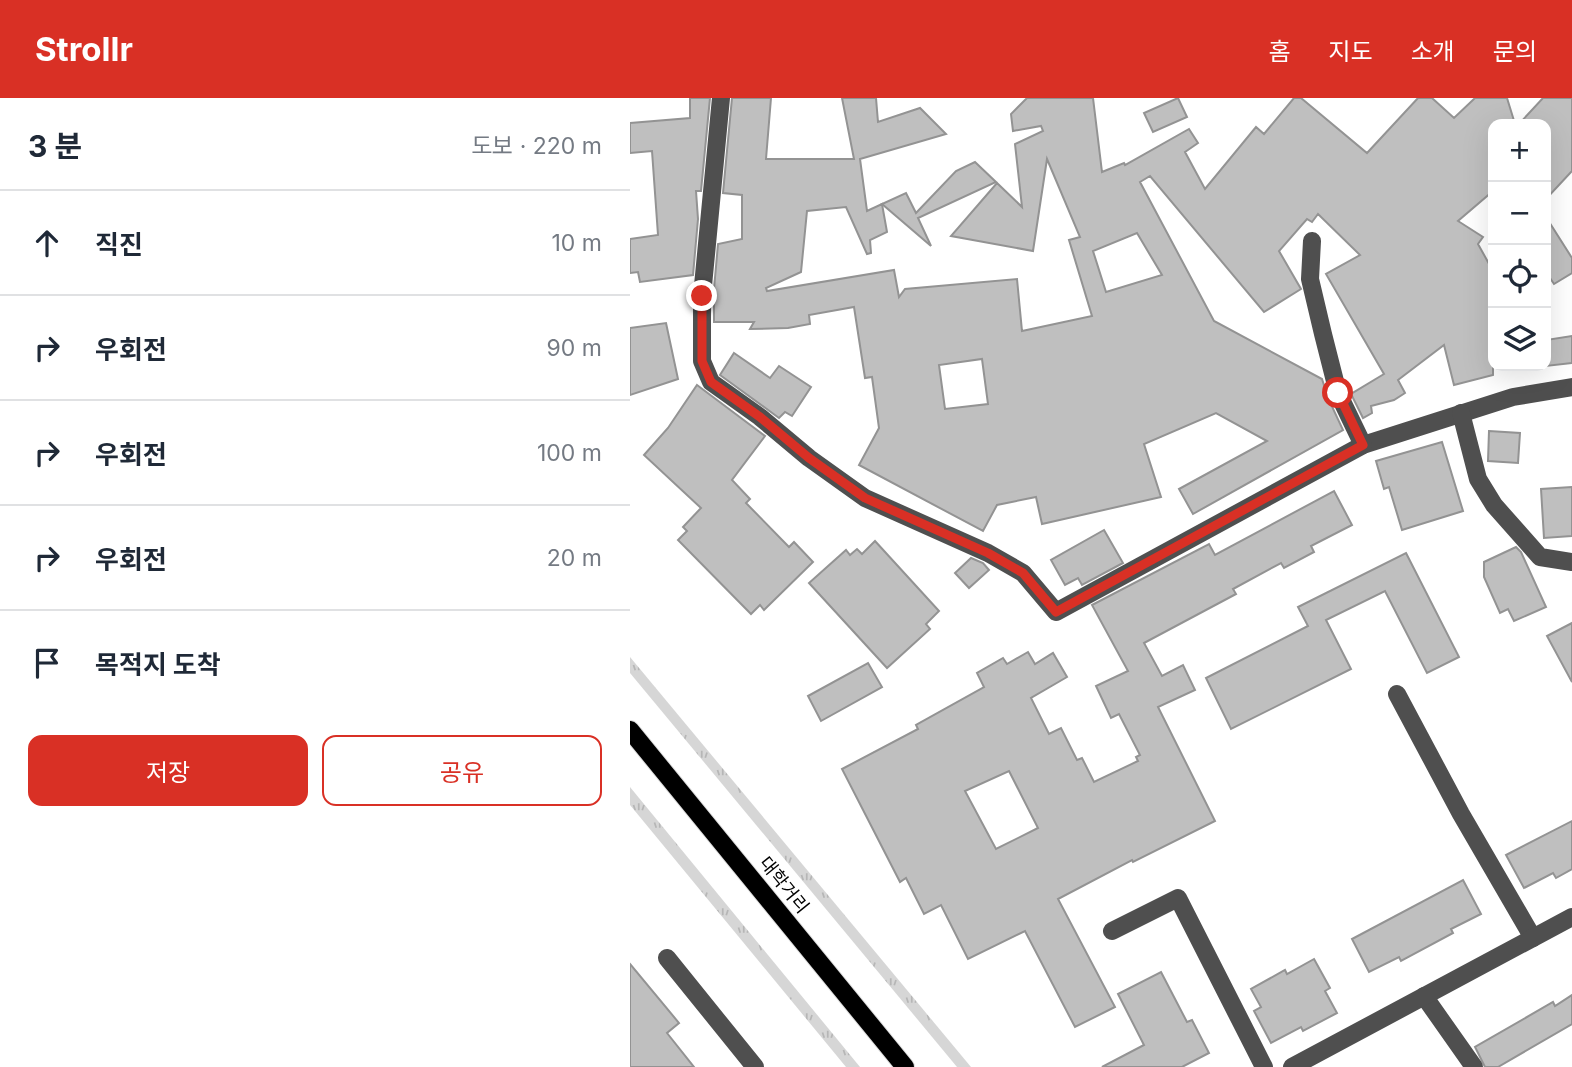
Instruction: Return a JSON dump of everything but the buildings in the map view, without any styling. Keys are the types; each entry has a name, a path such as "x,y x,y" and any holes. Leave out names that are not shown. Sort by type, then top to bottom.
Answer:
{"main road":[{"name":"대학거리","path":"630,730 905,1067"}],"street":[{"path":"721,98 702,296 702,361 711,382 865,498 988,553 1023,573 1056,612 1363,445 1514,397 1572,387"},
{"path":"1312,241 1310,279 1323,334 1338,393 1363,445"},
{"path":"1461,413 1478,479 1494,505 1540,557 1572,562"},
{"path":"1397,694 1461,814 1533,938"},
{"path":"1112,931 1178,898 1264,1067"},
{"path":"1292,1067 1572,917"},
{"path":"667,958 755,1067"},
{"path":"1424,996 1474,1067"}],"green space":[{"path":"630,657 971,1067 957,1067 630,673"},
{"path":"630,787 860,1067 846,1067 630,805"}],"route":[{"path":"702,296 702,361 711,382 865,498 988,553 1023,573 1056,612 1363,445 1338,393"}]}
